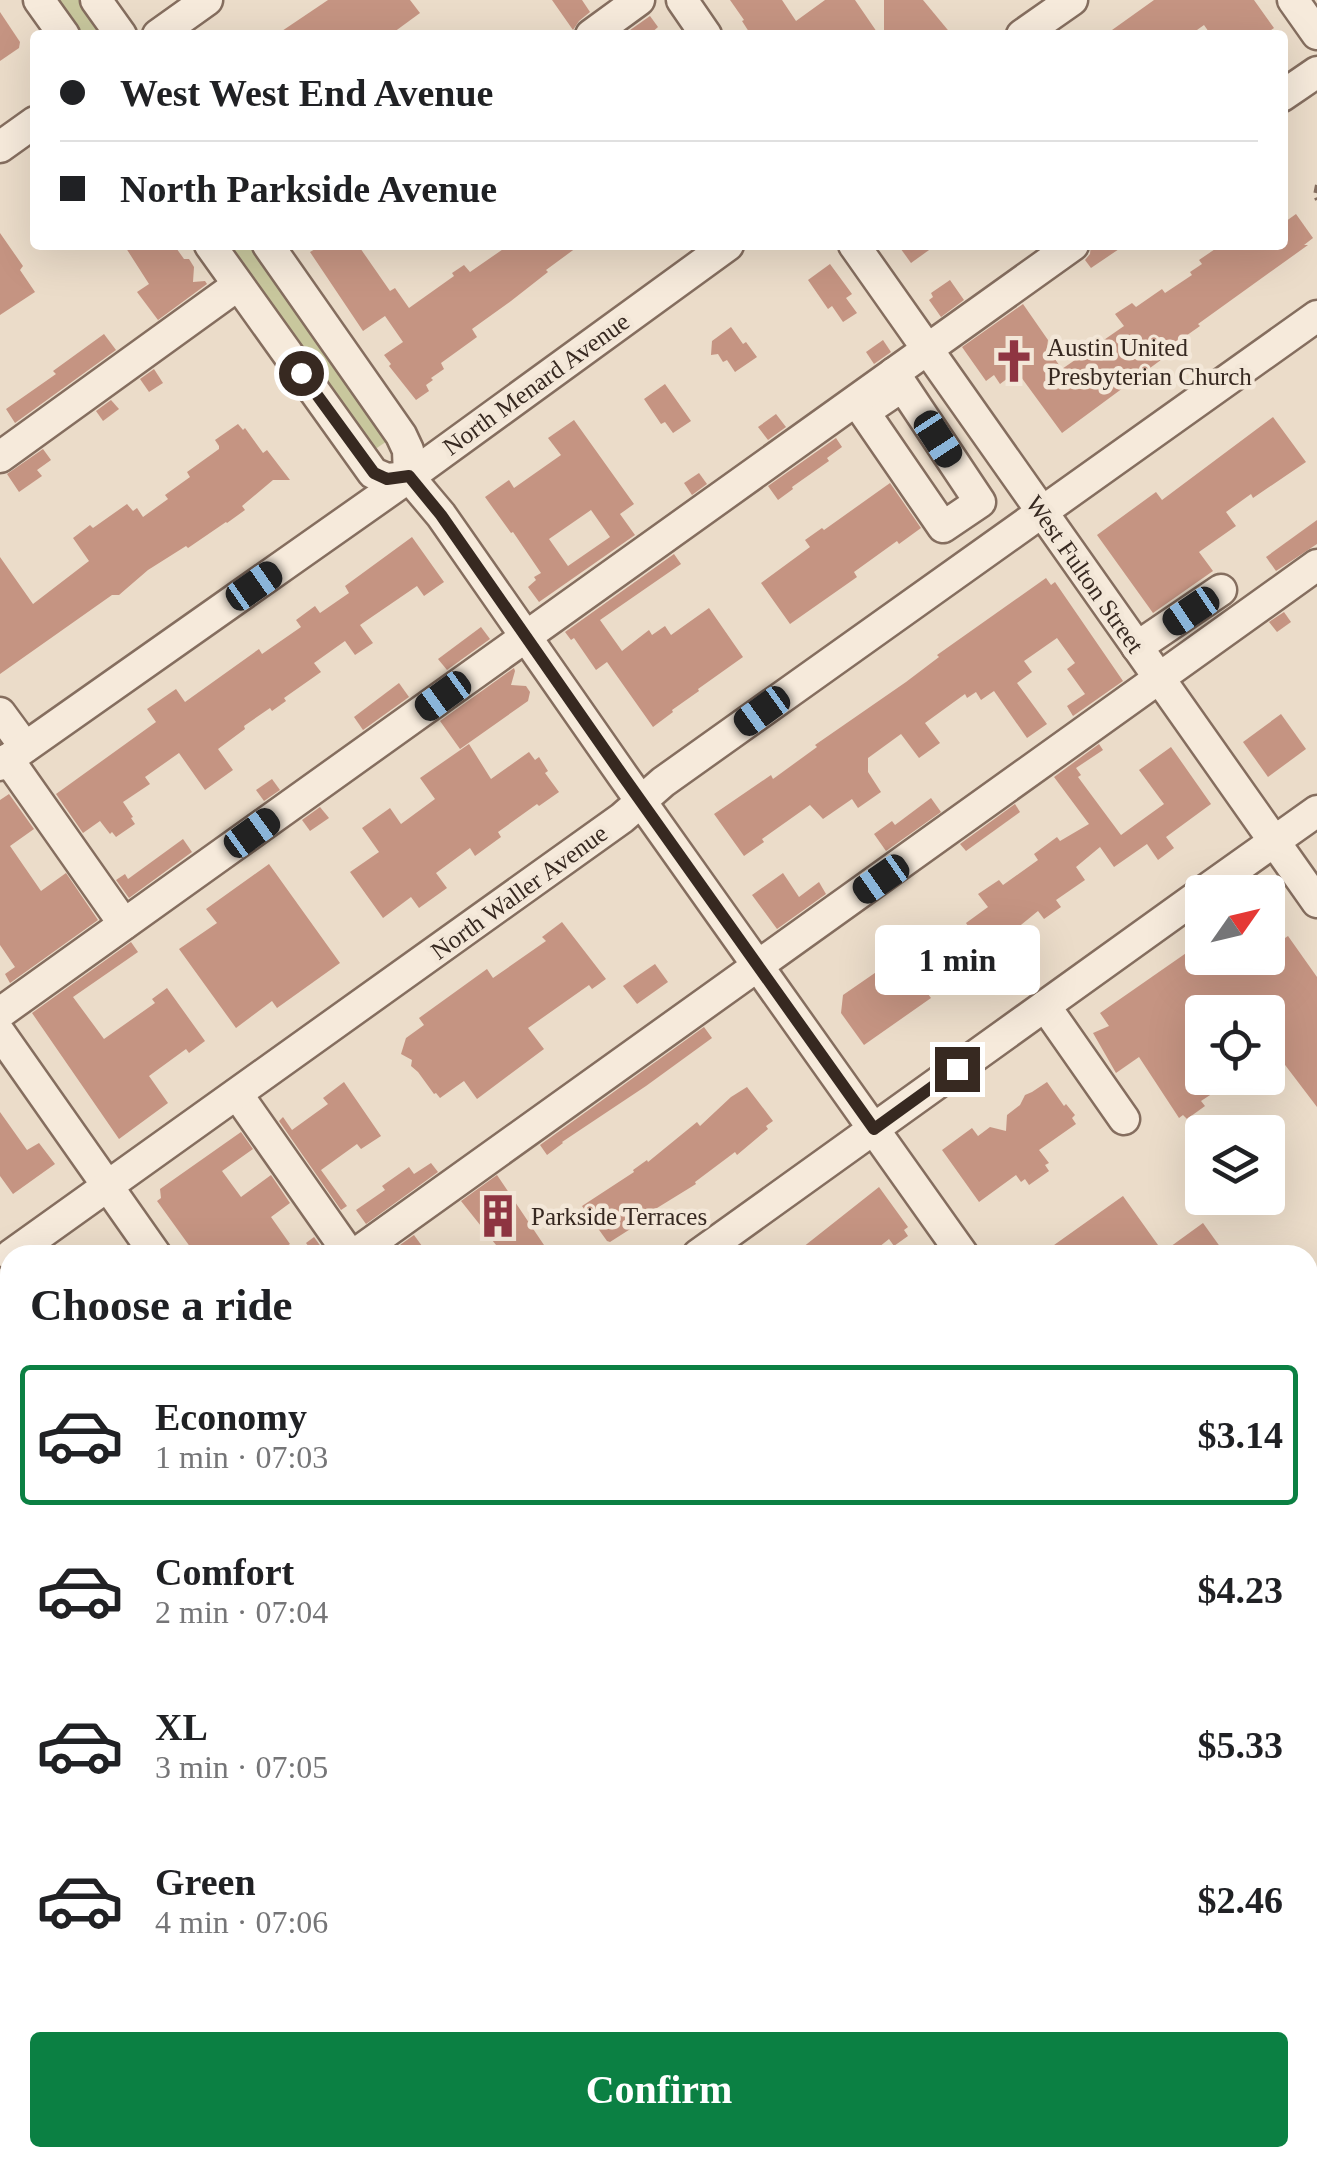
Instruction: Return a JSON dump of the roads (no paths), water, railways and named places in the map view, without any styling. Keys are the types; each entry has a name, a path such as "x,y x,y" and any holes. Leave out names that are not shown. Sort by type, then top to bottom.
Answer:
{"street":[{"path":"39,0 60,30"},
{"path":"96,0 117,30"},
{"path":"165,30 207,0"},
{"path":"597,30 640,0"},
{"path":"682,0 703,30"},
{"path":"1029,30 1072,0"},
{"path":"1293,0 1317,34"},
{"path":"1288,92 1317,72"},
{"path":"0,147 30,126"},
{"path":"214,250 374,473 387,479 409,476"},
{"path":"281,250 402,435 408,450 409,476 441,515 956,1245"},
{"name":"North Menard Avenue","path":"11,757 721,250"},
{"name":"West Fulton Street","path":"858,250 1317,902"},
{"path":"0,1013 526,636 898,379 927,349 1067,250"},
{"path":"0,457 238,284"},
{"name":"North Waller Avenue","path":"24,1245 622,818 663,782 1317,316"},
{"path":"366,1245 1317,565"},
{"path":"1137,647 1222,590"},
{"path":"0,712 11,757 124,924"},
{"path":"1228,875 1317,811"},
{"path":"712,1245 1185,906"},
{"path":"1045,1006 1124,1119"},
{"path":"0,1033 149,1245"},
{"path":"237,1094 345,1245"}],"place":[{"name":"Austin United Presbyterian Church","path":"1014,361"},
{"name":"Parkside Terraces","path":"498,1216"}]}
